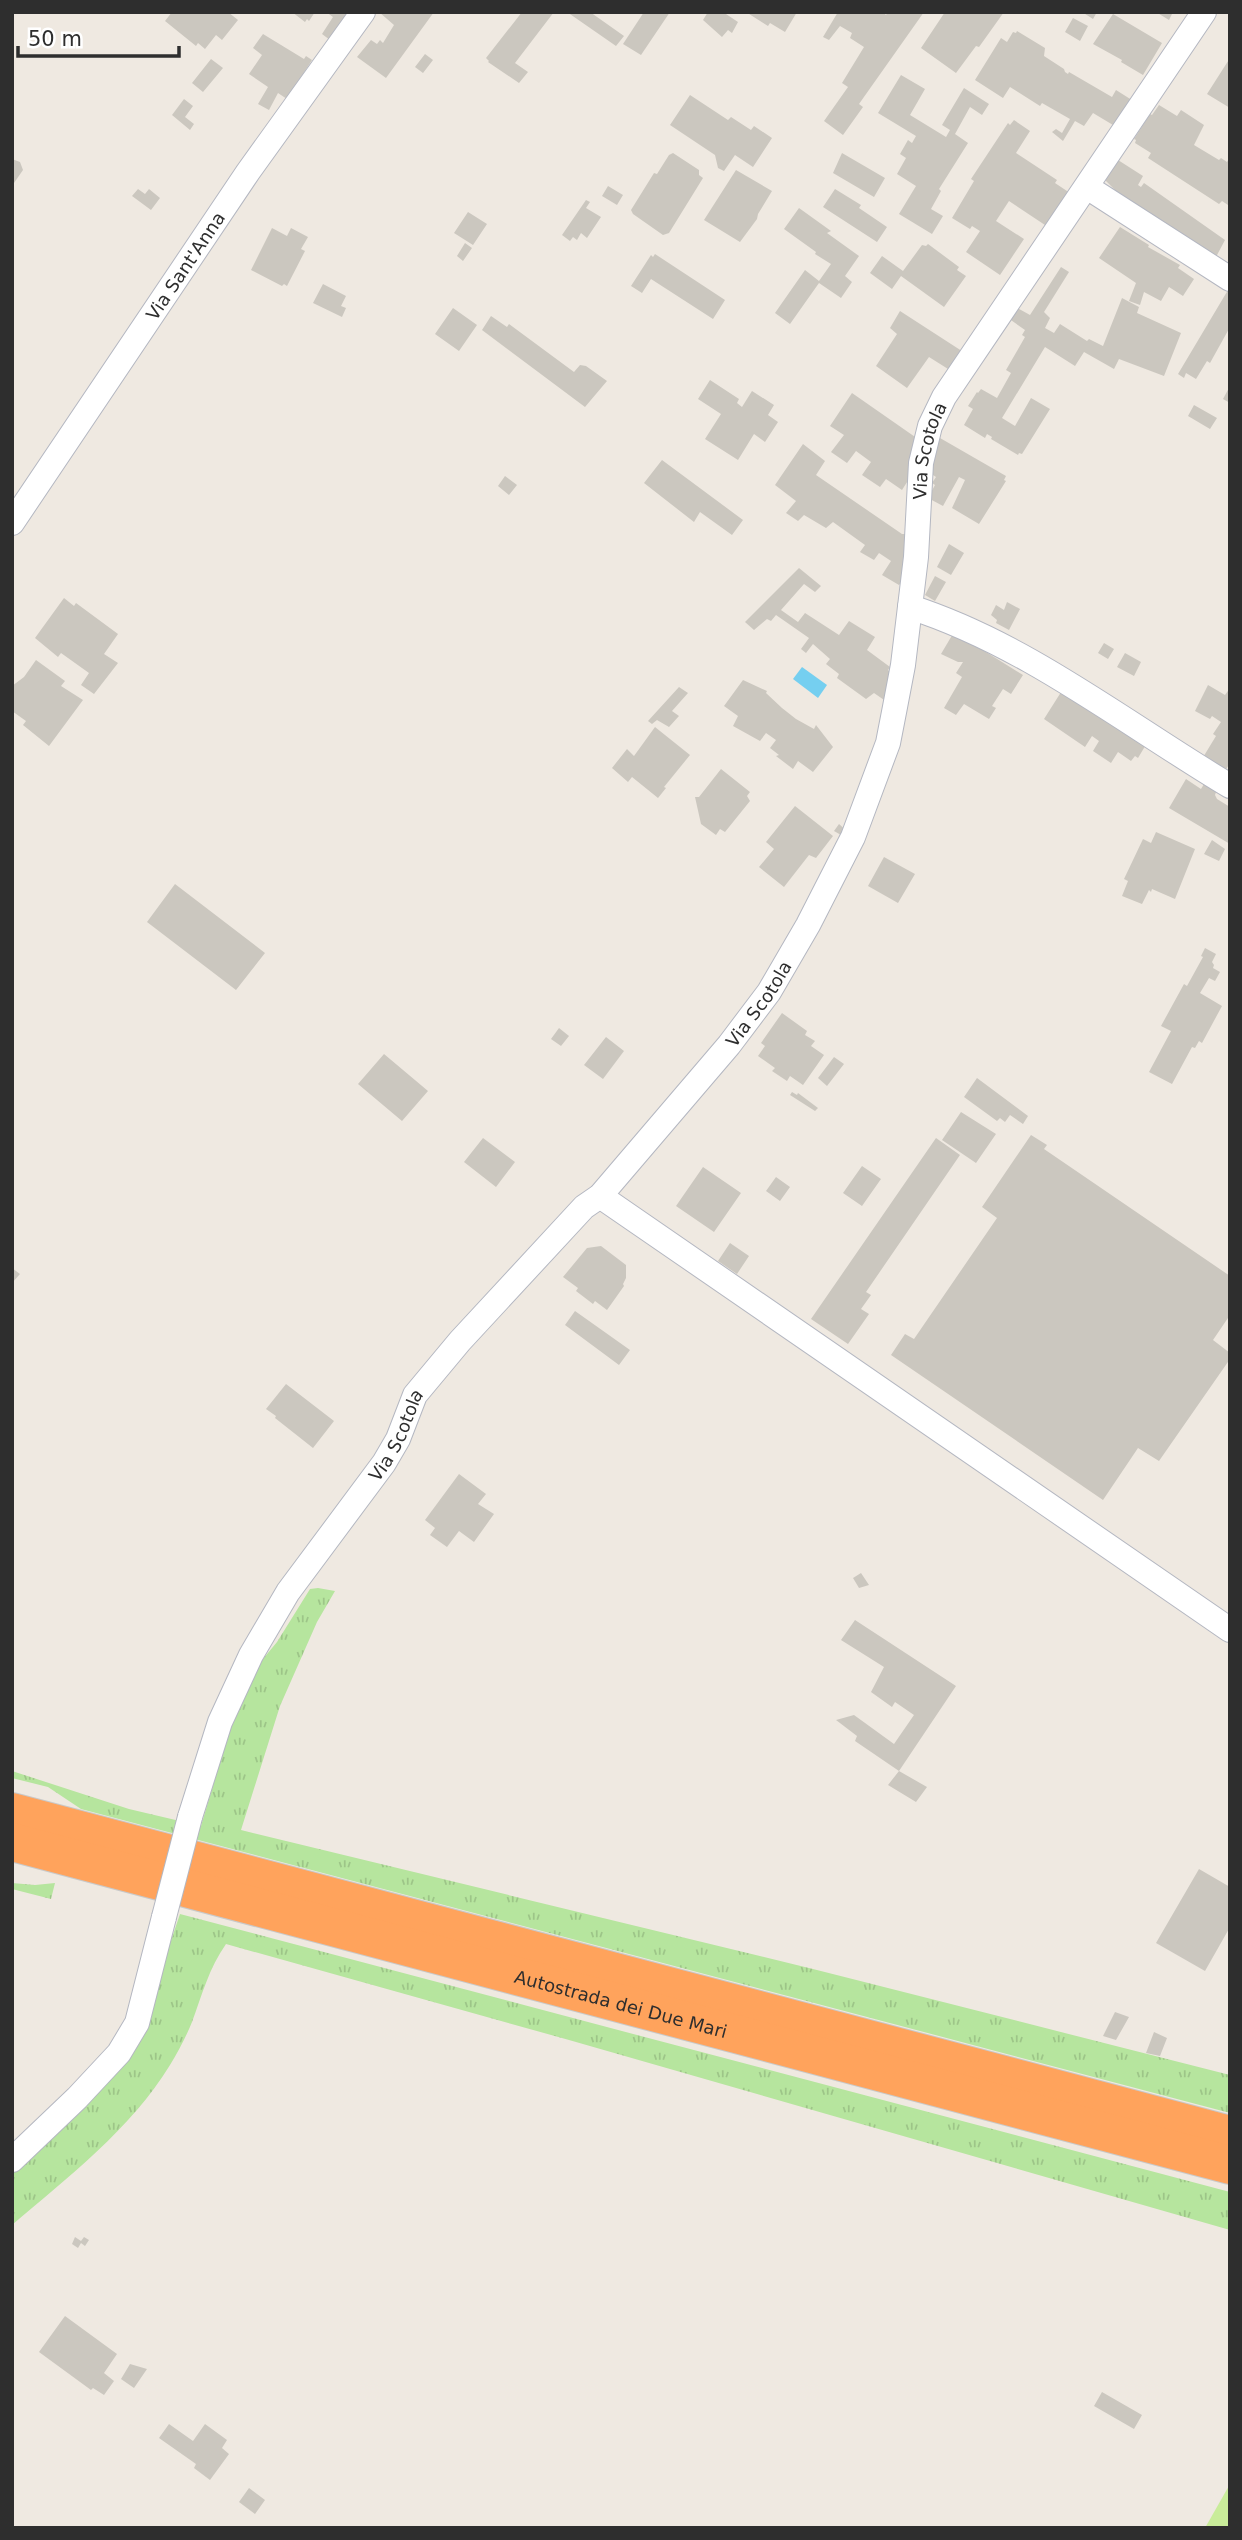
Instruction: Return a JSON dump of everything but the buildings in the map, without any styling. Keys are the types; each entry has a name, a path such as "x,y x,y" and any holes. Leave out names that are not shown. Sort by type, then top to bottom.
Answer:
{"highway":[{"name":"Autostrada dei Due Mari","path":"12,1812 1230,2135"},
{"name":"Autostrada dei Due Mari","path":"12,1842 1230,2165"}],"street":[{"name":"Via Sant'Anna","path":"12,523 248,172 363,12"},
{"name":"Via Scotola","path":"12,2160 77,2098 118,2053 136,2023 190,1817 220,1722 251,1656 288,1592 384,1463 398,1438 415,1395 486,1312 584,1207 600,1196 737,1034 769,992 808,925 853,837 888,743 903,665 916,557 920,463 930,426 944,397 1204,12"},
{"path":"1087,187 1230,279"},
{"path":"910,607 949,619 1070,685 1167,749 1230,786"},
{"path":"600,1196 1230,1630"}],"green space":[{"path":"310,1589 335,1591 317,1622 280,1706 241,1830 813,1969 1230,2075 1230,2113 81,1809 48,1787 12,1778 12,1771 129,1809 201,1826 232,1722 258,1665 277,1642"},
{"path":"12,1883 55,1883 51,1899 12,1889"},
{"path":"180,1914 1230,2192 1230,2230 226,1944 210,1972 185,2039 154,2088 118,2131 12,2225 12,2169 141,2029"},
{"path":"1230,2484 1230,2528 1205,2528"}],"water":[{"path":"802,667 827,685 818,698 793,679"}]}
